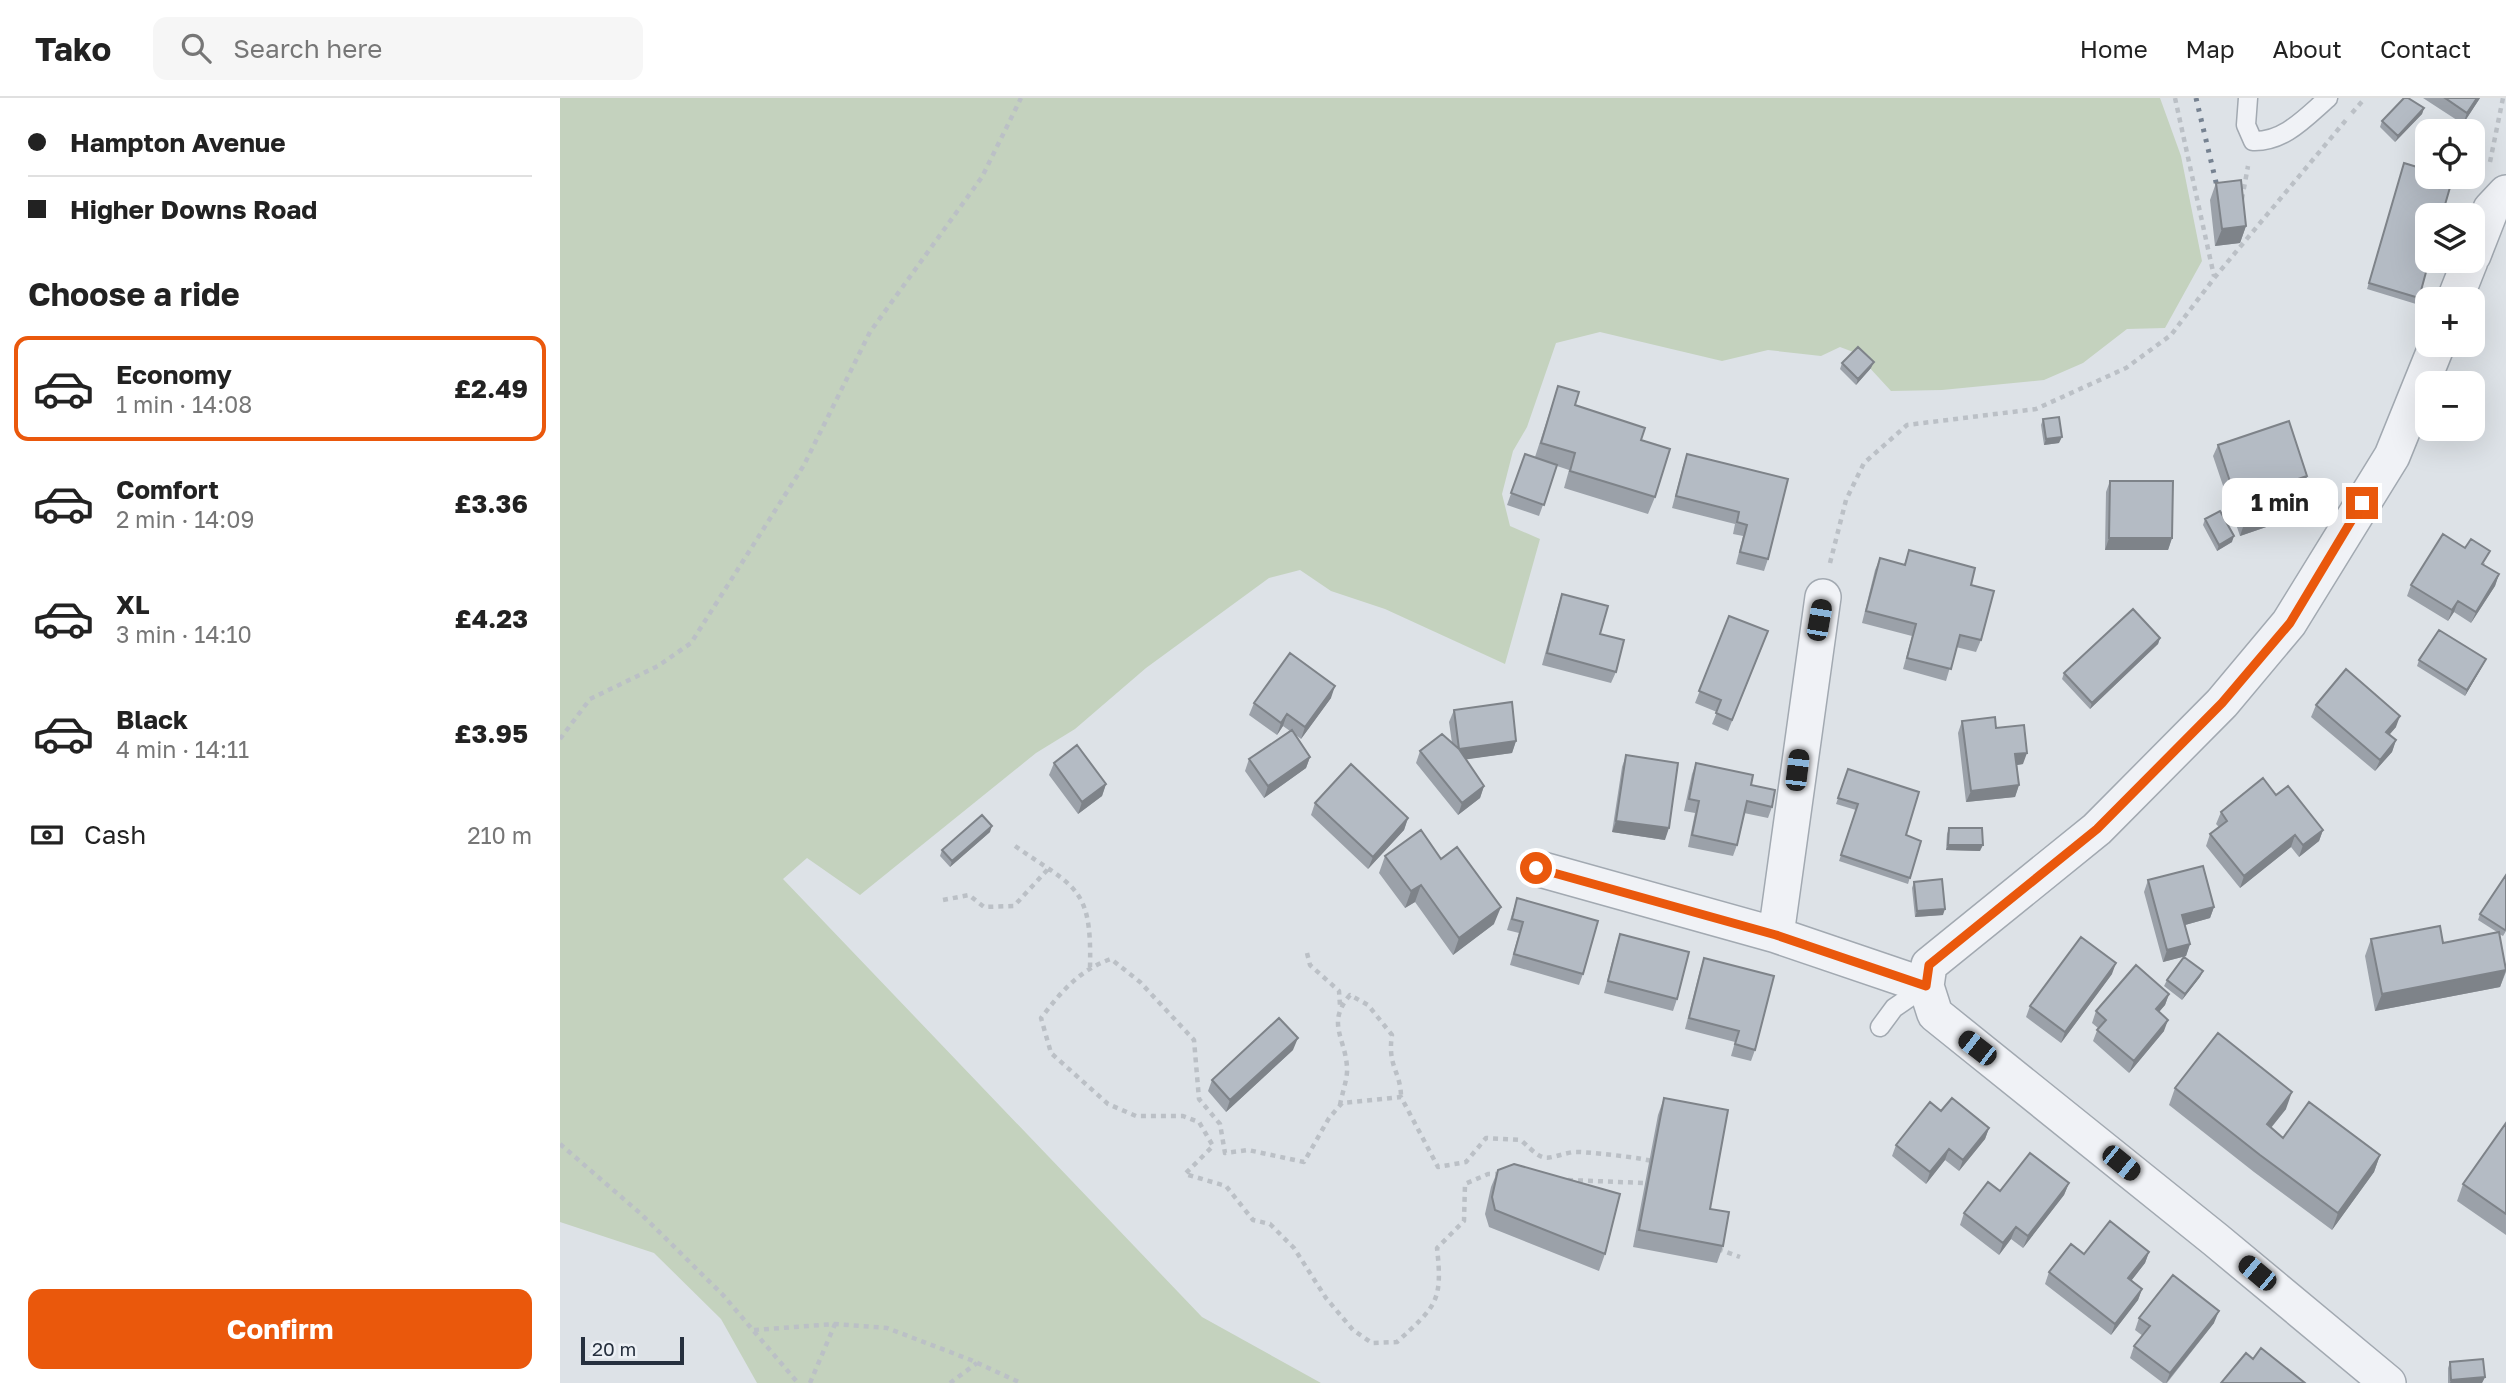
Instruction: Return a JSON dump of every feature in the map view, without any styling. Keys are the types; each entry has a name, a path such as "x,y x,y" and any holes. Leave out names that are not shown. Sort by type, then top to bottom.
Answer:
{"street":[{"path":"2485,230 2499,201"},
{"path":"2388,1383 2216,1240 1935,1014 1926,986 1929,965 2097,829 2222,703 2290,623 2392,456 2432,357"},
{"path":"1776,935 1808,688 1823,597"},
{"path":"1536,868 1776,935 1926,986"}],"lane":[{"path":"2248,98 2246,125 2253,142 2269,142 2293,128 2328,98"},
{"path":"1880,1027 1894,1007 1926,986"}],"path":[{"path":"560,739 590,699 658,667 691,643 804,465 870,332 982,177 1021,98"},
{"path":"2175,98 2215,277"},
{"path":"1823,597 1846,500 1864,463 1907,425 2036,409 2126,368 2171,335 2215,277 2365,98"},
{"path":"2499,201 2487,176 2503,98"},
{"path":"2240,209 2253,142"},
{"path":"2244,230 2247,242"},
{"path":"1015,846 1077,889 1091,927 1090,967"},
{"path":"943,900 969,895 984,907 1014,906 1049,868"},
{"path":"1307,953 1310,965 1339,991 1337,1031 1348,1068 1339,1106 1304,1162 1248,1150 1226,1153 1220,1124 1199,1099 1194,1040 1140,982 1111,959 1090,967 1063,989 1041,1018 1051,1053 1108,1104 1136,1116 1183,1116 1199,1122 1213,1146 1185,1174 1226,1186 1253,1220 1270,1224 1294,1248 1325,1298 1353,1330 1371,1343 1397,1342 1431,1310 1440,1280 1437,1248 1464,1221 1465,1184 1488,1174 1505,1174"},
{"path":"1340,1007 1350,995 1368,1005 1392,1035 1388,1055 1401,1089 1401,1097 1438,1167 1466,1162 1486,1138 1521,1140 1535,1154 1554,1160 1576,1151 1650,1160 1657,1164"},
{"path":"1339,1106 1401,1097"},
{"path":"560,1143 641,1214 723,1295 798,1383"},
{"path":"1557,1179 1645,1183 1654,1176"},
{"path":"1707,1246 1740,1257"},
{"path":"753,1331 835,1324 887,1328 978,1363 1021,1383"},
{"path":"810,1383 835,1324"},
{"path":"950,1383 978,1363"}],"green space":[{"path":"560,98 2160,98 2181,156 2202,261 2165,328 2127,329 2083,363 2044,380 1942,390 1891,391 1856,353 1840,347 1821,356 1768,350 1722,361 1600,332 1556,343 1527,427 1513,451 1502,494 1510,526 1540,539 1505,664 1385,609 1331,591 1300,570 1269,578 1146,668 1075,729 1036,753 860,895 807,858 783,879 1202,1317 1321,1383 757,1383 721,1319 654,1253 560,1222"}],"building":[{"path":"2404,98 2424,108 2398,136 2382,121"},
{"path":"2445,98 2477,98 2467,113"},
{"path":"2404,163 2415,166 2415,189 2450,189 2445,203 2415,203 2415,273 2426,273 2422,287 2415,287 2415,297 2369,283"},
{"path":"2241,180 2246,226 2222,229 2216,183"},
{"path":"1858,347 1874,362 1858,379 1842,363"},
{"path":"1558,386 1579,392 1575,405 1645,428 1641,440 1670,449 1655,497 1570,471 1575,453 1541,443"},
{"path":"2059,417 2062,437 2046,439 2043,419"},
{"path":"2289,421 2307,476 2268,489 2276,514 2244,524 2218,445"},
{"path":"1525,454 1557,465 1544,505 1511,493"},
{"path":"1687,454 1788,479 1768,559 1740,552 1747,525 1737,522 1739,512 1676,496"},
{"path":"2110,481 2173,481 2172,538 2109,538"},
{"path":"2220,511 2234,536 2219,545 2205,519"},
{"path":"2443,534 2465,548 2471,539 2490,551 2482,564 2499,574 2476,612 2458,601 2452,610 2411,585"},
{"path":"1909,550 1975,568 1971,585 1994,591 1981,640 1960,635 1951,669 1907,658 1916,624 1866,611 1880,558 1905,565"},
{"path":"1562,594 1608,606 1600,634 1624,640 1616,672 1547,653"},
{"path":"2133,609 2160,638 2092,703 2064,673"},
{"path":"1729,616 1768,631 1732,720 1716,713 1721,700 1699,691"},
{"path":"2439,630 2486,659 2467,690 2419,660"},
{"path":"1290,653 1335,686 1305,727 1287,714 1281,723 1254,703"},
{"path":"2346,669 2400,716 2386,732 2396,740 2380,760 2316,705"},
{"path":"1512,702 1516,741 1459,749 1454,710"},
{"path":"1995,717 1996,728 2024,725 2027,753 2015,754 2019,785 1971,791 1962,721"},
{"path":"1292,730 1310,757 1268,786 1249,759"},
{"path":"1442,734 1459,749 1484,786 1462,803 1420,751"},
{"path":"1077,745 1106,784 1082,802 1054,763"},
{"path":"1626,755 1678,763 1669,828 1616,821"},
{"path":"1696,763 1753,775 1751,785 1775,790 1772,807 1747,801 1737,845 1692,835 1699,801 1689,799"},
{"path":"1351,764 1408,818 1373,857 1315,803"},
{"path":"1848,769 1919,792 1906,835 1921,841 1910,878 1841,855 1858,804 1838,798"},
{"path":"2263,778 2276,795 2288,786 2323,830 2303,845 2295,835 2244,876 2210,834 2227,821 2221,812"},
{"path":"982,815 992,826 952,861 942,850"},
{"path":"1949,828 1982,828 1983,845 1948,845"},
{"path":"1421,830 1441,859 1457,847 1501,907 1459,938 1421,885 1411,891 1385,856"},
{"path":"2203,866 2214,907 2182,915 2190,944 2167,950 2148,880"},
{"path":"2506,875 2506,929 2505,930 2480,914"},
{"path":"1942,879 1945,909 1917,911 1914,882"},
{"path":"1517,898 1598,921 1583,974 1514,954 1523,922 1512,919"},
{"path":"2440,926 2443,943 2499,932 2506,970 2382,994 2371,939"},
{"path":"1620,934 1689,952 1677,999 1608,981"},
{"path":"2081,937 2116,963 2065,1032 2030,1006"},
{"path":"2184,957 2203,971 2185,994 2167,980"},
{"path":"1704,958 1774,976 1755,1050 1735,1044 1739,1031 1689,1018"},
{"path":"2136,965 2169,994 2156,1009 2168,1020 2134,1061 2097,1030 2106,1020 2096,1011"},
{"path":"1279,1018 1298,1038 1230,1100 1212,1080"},
{"path":"2218,1033 2292,1092 2267,1124 2283,1138 2309,1102 2380,1155 2338,1213 2175,1088"},
{"path":"1664,1098 1728,1110 1710,1209 1729,1212 1723,1246 1639,1230"},
{"path":"1952,1098 1989,1128 1963,1160 1949,1149 1930,1172 1896,1145 1930,1102 1941,1111"},
{"path":"2506,1123 2506,1214 2463,1184"},
{"path":"2030,1153 2069,1183 2028,1236 2016,1227 2003,1243 1964,1213 1988,1182 2000,1191"},
{"path":"1514,1164 1620,1194 1605,1254 1495,1210 1492,1197 1498,1170"},
{"path":"2110,1221 2149,1252 2128,1278 2142,1289 2115,1324 2049,1272 2071,1244 2084,1254"},
{"path":"2173,1275 2219,1311 2170,1373 2134,1346 2150,1326 2139,1318"},
{"path":"2261,1348 2305,1383 2221,1383 2246,1353 2253,1359"},
{"path":"2483,1359 2485,1377 2451,1380 2450,1362"}],"railway":[{"path":"2196,98 2220,199"}],"route":[{"path":"1536,868 1776,935 1926,986 1929,965 2097,829 2222,703 2290,623 2362,503"}]}
